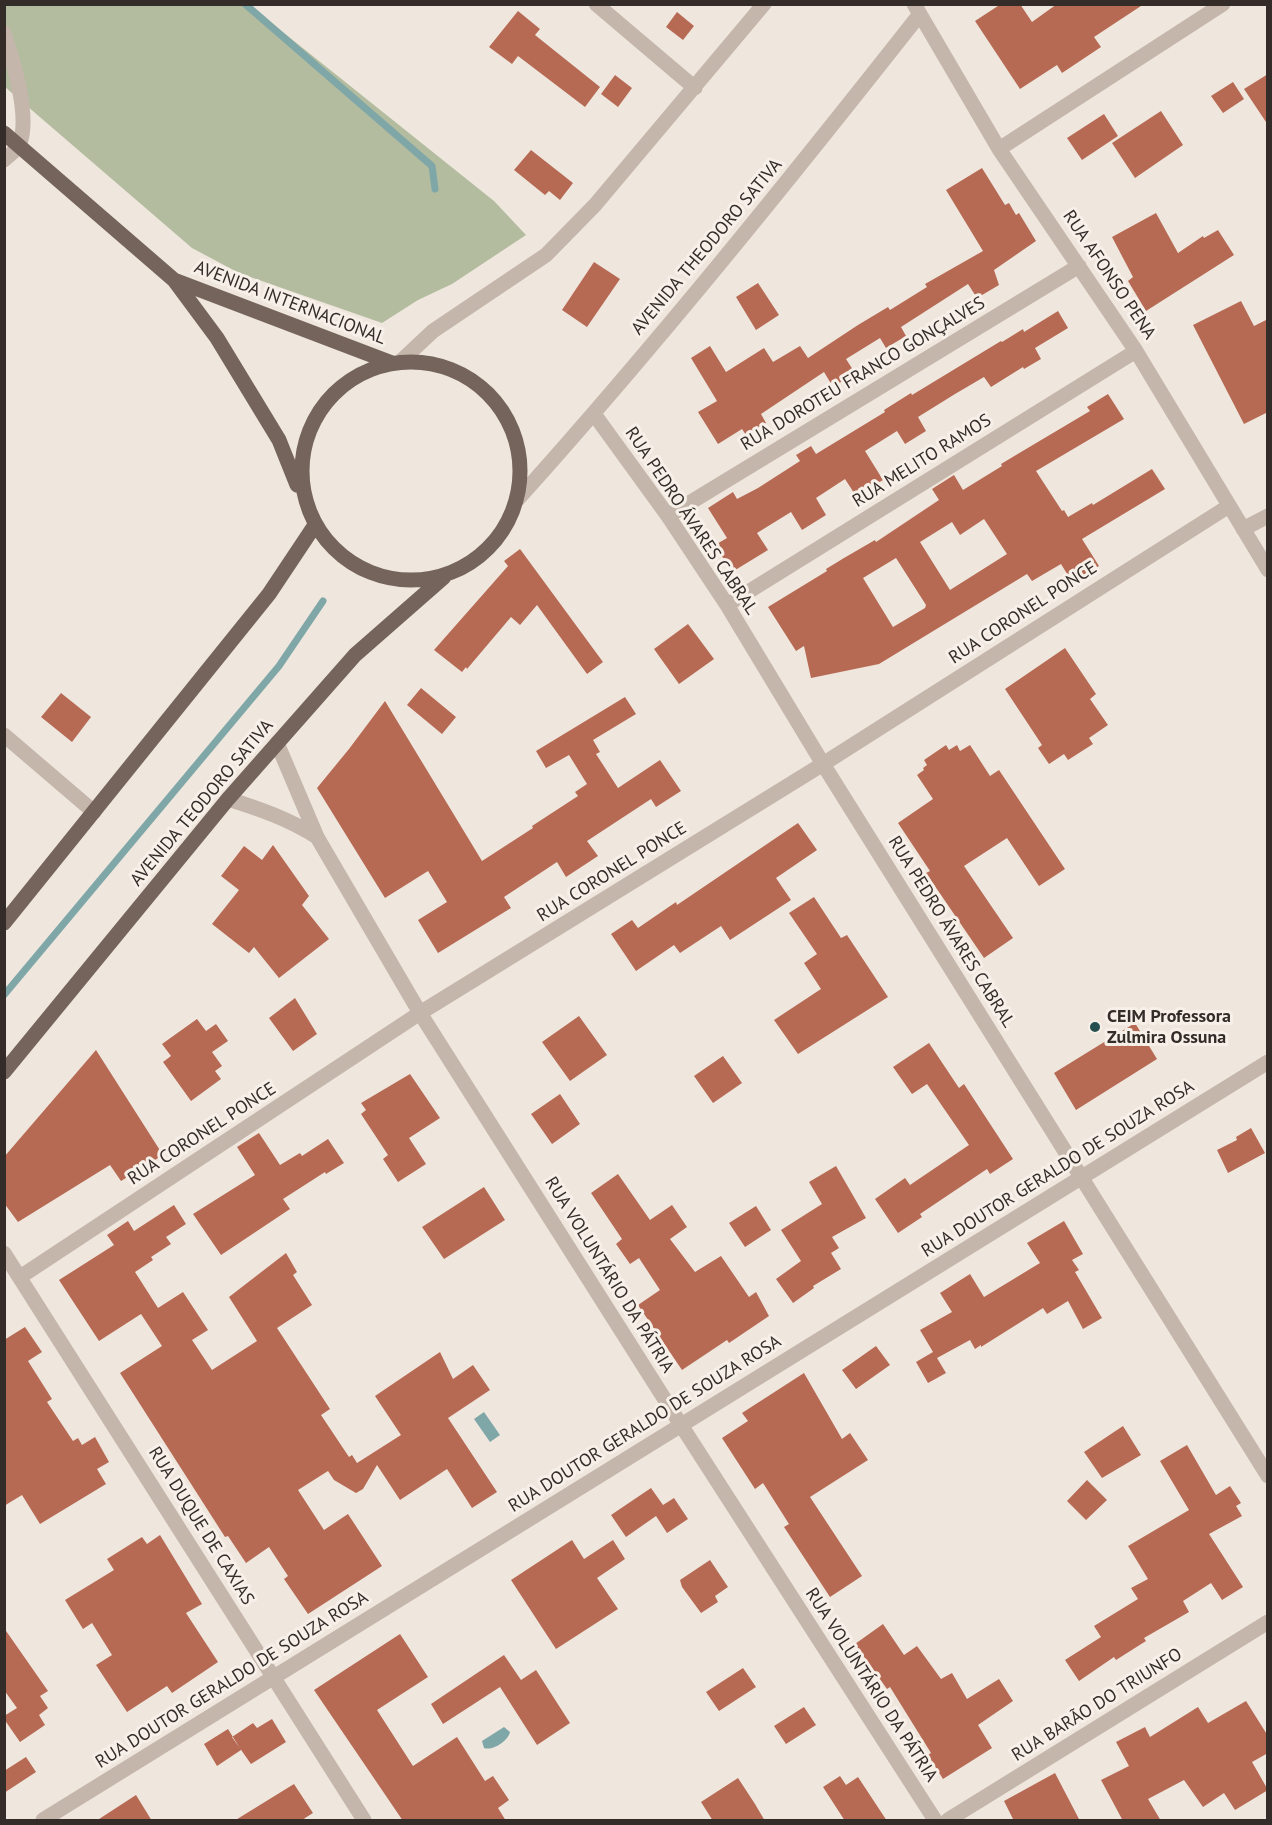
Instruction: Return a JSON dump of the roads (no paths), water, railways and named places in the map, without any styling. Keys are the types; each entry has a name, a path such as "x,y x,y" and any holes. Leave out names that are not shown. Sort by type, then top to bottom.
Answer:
{"main road":[{"name":"AVENIDA INTERNACIONAL","path":"4,133 174,280 217,338 279,440 304,501"},
{"name":"AVENIDA INTERNACIONAL","path":"174,280 396,362"},
{"path":"396,362 430,363 459,373 484,390 503,412 516,440 521,469 518,499 507,524 491,546 470,564 446,576 416,582 387,579 358,568 334,550 315,525 304,501 300,471 305,440 317,412 337,389 363,372 396,362"},
{"path":"4,923 269,594 315,525"},
{"name":"AVENIDA TEODORO SATIVA","path":"4,1072 228,799 355,655 446,576"}],"street":[{"path":"596,4 695,88"},
{"path":"396,362 433,331 546,255 595,205 764,4"},
{"path":"999,149 1223,4"},
{"name":"RUA AFONSO PENA","path":"917,9 999,149 1136,351 1268,570"},
{"name":"AVENIDA THEODORO SATIVA","path":"518,499 594,414 800,166 917,9"},
{"path":"4,33 23,108 20,145 4,160"},
{"name":"RUA DOROTEU FRANCO GONÇALVES","path":"668,516 1079,266"},
{"name":"RUA MELITO RAMOS","path":"728,605 1136,351"},
{"name":"RUA PEDRO ÁVARES CABRAL","path":"594,414 668,516 728,605 823,764 1268,1476"},
{"name":"RUA CORONEL PONCE","path":"20,1277 420,1013 823,764 1229,506"},
{"path":"1243,529 1268,516"},
{"path":"4,735 94,812"},
{"name":"RUA VOLUNTÁRIO DA PÁTRIA","path":"278,743 317,837 420,1013 935,1821"},
{"path":"228,799 271,812 317,837"},
{"name":"RUA DOUTOR GERALDO DE SOUZA ROSA","path":"43,1821 1268,1062"},
{"name":"RUA DUQUE DE CAXIAS","path":"4,1253 364,1821"},
{"name":"RUA BARÃO DO TRIUNFO","path":"948,1821 1268,1622"}],"water":[{"path":"484,1412 500,1435 490,1442 474,1419"},
{"path":"504,1727 510,1732 506,1739 496,1747 484,1748 482,1741"}],"waterway":[{"path":"245,4 432,166 435,189"},
{"path":"4,995 279,666 323,601"}],"place":[{"name":"CEIM Professora Zulmira Ossuna","path":"1095,1027"}]}
